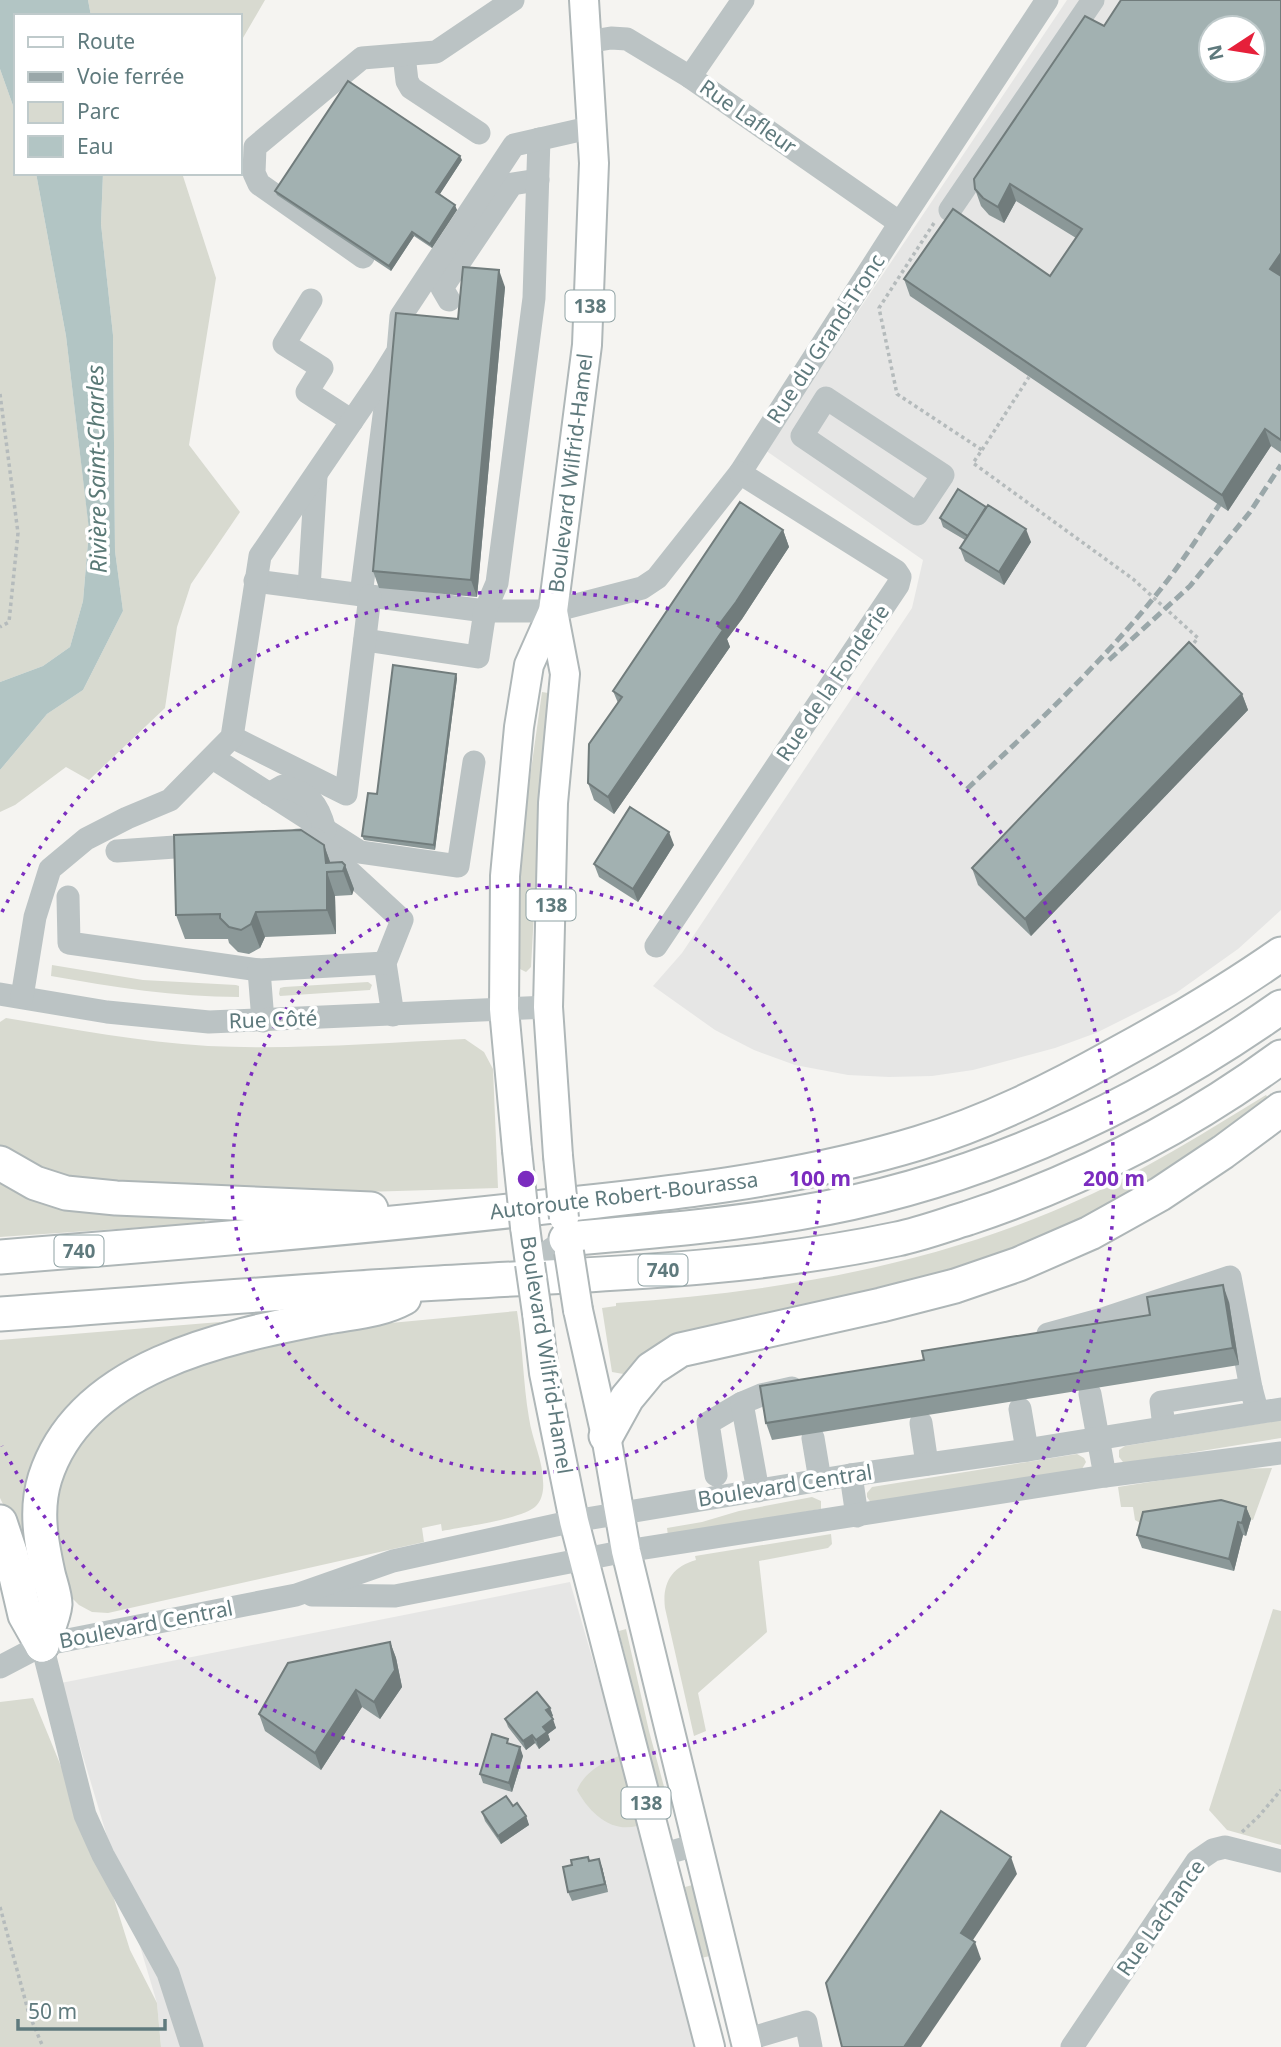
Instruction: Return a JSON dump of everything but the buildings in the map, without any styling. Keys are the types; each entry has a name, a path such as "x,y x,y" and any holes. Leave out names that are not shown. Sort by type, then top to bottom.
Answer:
{"highway":[{"name":"Autoroute Robert-Bourassa","path":"0,1257 464,1216 675,1192 777,1177 920,1143 974,1124 1073,1078 1211,1000 1281,954"},
{"path":"580,1237 733,1223 801,1213 879,1196 958,1174 1024,1150 1137,1098 1235,1039 1281,1007"},
{"name":"740","path":"0,1314 435,1283 638,1273 741,1263 844,1249 900,1238 1012,1203 1081,1174 1202,1109 1281,1057"},
{"path":"606,1436 627,1398 652,1369 680,1350 955,1286 1019,1264 1090,1233 1160,1194 1281,1109"},
{"path":"0,1163 35,1183 66,1193 464,1216"},
{"path":"42,1645 55,1604 41,1542 39,1509 44,1480 64,1438 99,1400 132,1377 176,1356 326,1317 386,1307 435,1283"},
{"path":"0,1522 25,1615 42,1645"}],"main road":[{"name":"Boulevard Wilfrid-Hamel","path":"584,0 593,127 594,223 587,345 553,611 529,666 519,727 505,876 504,1009 517,1150 544,1373 574,1521 710,2047"},
{"name":"Boulevard Wilfrid-Hamel","path":"553,611 565,674 553,803 548,1007 558,1156 580,1237 578,1310 606,1436 626,1551 746,2043"}],"street":[{"path":"363,257 259,184 254,173 255,147 362,58 436,52 513,0"},
{"path":"690,77 743,0"},
{"name":"Rue du Grand-Tronc","path":"255,581 485,611 553,611 642,588 657,578 740,473 919,193 1047,0"},
{"path":"919,193 954,212 1093,0"},
{"name":"Rue Lafleur","path":"587,42 611,38 627,39 690,77 900,223"},
{"path":"404,55 407,81 411,88 479,133"},
{"path":"11,995 50,869 86,839 170,800 232,737 260,556 398,351 401,316 514,145 593,127"},
{"path":"365,640 478,657 485,611 497,583 534,299 540,139"},
{"path":"449,300 442,288 512,184 538,180"},
{"path":"311,300 284,344 322,369 307,392 352,421"},
{"path":"232,737 346,794 365,640 366,595 391,362"},
{"path":"826,398 943,475 917,514 802,436 812,419 826,398"},
{"path":"787,400 812,419"},
{"path":"309,588 317,473"},
{"name":"Rue de la Fonderie","path":"656,946 898,585 900,577 896,571 740,473"},
{"path":"213,758 360,852 458,866 474,762"},
{"path":"274,841 314,839 402,920 385,963 393,1015"},
{"path":"117,851 221,844"},
{"path":"68,897 69,943 259,970 385,963"},
{"path":"259,970 263,1021"},
{"name":"Rue Côté","path":"11,995 153,1018 209,1022 548,1007"},
{"path":"530,1264 580,1237"},
{"path":"1031,1338 1106,1318 1230,1277 1258,1413"},
{"path":"716,1475 708,1423 761,1395 813,1383"},
{"path":"1164,1427 1161,1402 1251,1388"},
{"path":"1090,1394 1105,1476"},
{"path":"742,1403 758,1490"},
{"path":"1020,1409 1027,1450"},
{"name":"Boulevard Central","path":"0,1667 42,1645 296,1595 393,1561 574,1521 1281,1409"},
{"path":"921,1423 927,1464"},
{"path":"813,1438 820,1480"},
{"name":"Boulevard Central","path":"296,1595 395,1596 626,1551 1105,1476 1281,1452"},
{"path":"851,1475 858,1516"},
{"path":"42,1645 85,1815 103,1855 168,1973 192,2047"},
{"path":"660,1855 696,1845"},
{"name":"Rue Lachance","path":"1072,2047 1197,1861 1213,1850 1225,1847 1281,1861"},
{"path":"746,2043 806,2022 811,2047"}],"path":[{"path":"954,212 879,308 897,394 982,450"},
{"path":"1029,377 973,463 1133,579 1198,638 1185,654"},
{"path":"0,394 18,533 9,622 0,627"},
{"path":"1225,1847 1259,1816 1281,1790"},
{"path":"0,1907 29,2014 43,2047"}],"shaded area":[{"path":"1067,0 1281,0 1281,910 1238,949 1176,993 1096,1033 1055,1048 973,1070 932,1076 848,1075 795,1065 754,1050 715,1030 653,986 682,953 912,608 923,560 765,450"},
{"path":"570,1582 706,2047 161,2047 157,2003 61,1683"}],"green space":[{"path":"88,0 265,0 242,40 242,14 91,14"},
{"path":"0,69 14,108 14,175 36,175 66,336 89,529 83,601 70,647 43,666 0,682"},
{"path":"103,175 183,175 216,278 189,445 240,512 191,584 177,627 165,708 89,780 66,767 15,805 0,812 0,770 47,714 83,690 123,611 115,551 113,335 101,224"},
{"path":"542,692 548,693 531,967 526,972 520,969 519,965 519,876"},
{"path":"52,965 143,980 236,985 239,986 239,997 168,993 74,980 51,976"},
{"path":"368,982 372,985 370,990 279,994 280,988 284,987"},
{"path":"6,1018 132,1038 208,1046 305,1047 465,1039 484,1052 493,1069 498,1188 330,1193 54,1180 0,1147 0,1022"},
{"path":"1266,1095 1272,1104 1074,1230 629,1375 612,1372 602,1308 616,1306 616,1303 727,1293 838,1275 946,1249 999,1232 1107,1187"},
{"path":"0,1175 204,1211 205,1223 0,1237"},
{"path":"517,1311 525,1392 543,1484 540,1501 529,1511 506,1519 442,1531 441,1524 422,1528 424,1542 108,1613 92,1612 79,1605 67,1593 57,1565 53,1490 94,1418 189,1365 327,1329"},
{"path":"220,1322 221,1334 95,1392 32,1540 22,1543 0,1498 0,1340"},
{"path":"1281,1420 1281,1438 1127,1463 1119,1457 1119,1450 1125,1446"},
{"path":"1077,1454 1086,1462 1082,1469 871,1503 867,1497 872,1487"},
{"path":"1272,1468 1253,1520 1225,1513 1142,1524 1135,1520 1133,1507 1121,1507 1118,1487 1233,1469"},
{"path":"812,1497 821,1501 821,1509 668,1536 667,1528"},
{"path":"831,1534 832,1544 828,1548 759,1561 767,1632 698,1693 706,1731 694,1736 665,1608 665,1591 674,1572 696,1560 695,1556"},
{"path":"1273,1609 1281,1611 1281,1845 1227,1830 1209,1810"},
{"path":"626,1629 670,1809 662,1811 619,1631"},
{"path":"33,1698 109,1883 130,1950 157,2003 161,2047 0,2047 0,1702"},
{"path":"619,1756 637,1826 618,1826 601,1819 577,1790 584,1778 594,1769"},
{"path":"696,1884 710,1956 701,1958 685,1887"}],"water":[{"path":"0,0 88,0 91,14 14,14 14,108 0,69"},
{"name":"Rivière Saint-Charles","path":"36,175 103,175 101,224 113,335 115,551 123,611 83,690 47,714 0,770 0,682 43,666 70,647 83,601 89,530 66,336"}],"railway":[{"path":"1109,660 1190,586 1250,512 1281,465"},
{"path":"967,789 1112,647 1175,570 1229,490"}]}
